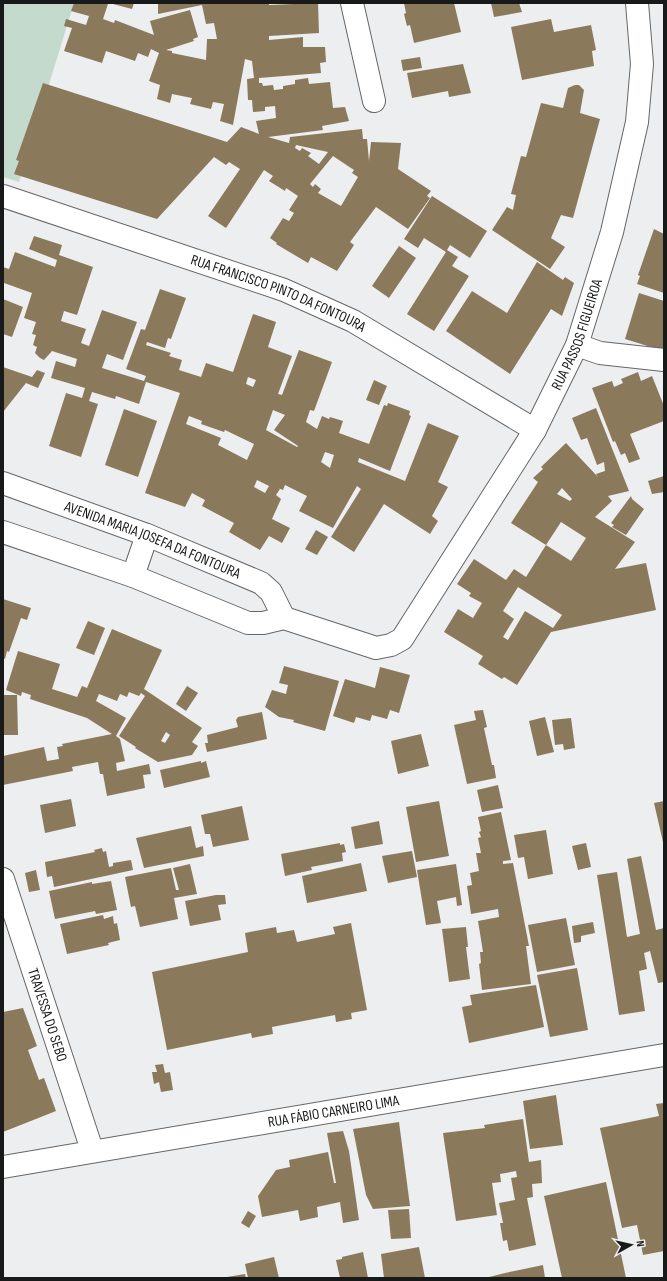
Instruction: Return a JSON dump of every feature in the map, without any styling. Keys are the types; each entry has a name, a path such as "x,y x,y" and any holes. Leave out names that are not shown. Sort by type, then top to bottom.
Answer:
{"street":[{"path":"352,3 374,100"},
{"name":"RUA PASSOS FIGUEIROA","path":"284,618 376,648 391,645 402,638 535,430 577,345 612,232 637,122 642,64 637,3"},
{"name":"RUA FRANCISCO PINTO DA FONTOURA","path":"3,196 284,290 353,321 535,430"},
{"path":"577,345 600,353 664,360"},
{"name":"AVENIDA MARIA JOSEFA DA FONTOURA","path":"3,484 147,535 261,583 271,592 284,618"},
{"path":"3,532 134,576 248,623 263,623 284,618"},
{"path":"134,576 147,535"},
{"name":"TRAVESSA DO SEBO","path":"3,879 92,1150"},
{"name":"RUA FÁBIO CARNEIRO LIMA","path":"3,1166 664,1055"}],"green space":[{"path":"3,3 74,3 19,182 3,177"}],"building":[{"path":"74,3 108,4 103,19 114,23 115,20 154,35 150,21 190,10 198,37 193,39 194,41 166,50 172,51 172,53 206,60 207,39 217,39 214,23 206,24 202,5 158,14 158,3 269,3 269,5 318,3 319,33 269,36 269,40 303,37 303,47 325,47 326,62 320,63 321,73 259,78 259,83 262,83 263,86 273,85 274,90 283,89 283,86 295,84 295,80 308,78 309,84 330,82 333,108 345,107 349,121 322,126 323,130 268,137 289,143 290,137 362,129 363,139 367,139 369,161 371,142 401,143 398,169 431,191 427,196 430,198 408,229 376,207 350,242 354,245 337,271 311,257 308,263 276,244 277,243 270,238 283,218 289,221 294,213 289,210 298,196 286,188 285,191 269,181 273,176 264,170 226,228 208,216 240,169 229,162 226,165 214,157 157,219 14,174 19,161 16,160 43,83 227,142 241,127 259,134 256,121 276,118 275,106 265,107 265,111 253,112 252,100 248,100 247,79 254,78 252,61 245,59 233,125 220,121 224,104 213,102 211,109 190,104 192,98 172,94 170,103 157,99 160,85 149,81 159,53 151,49 148,57 138,53 135,61 106,51 102,63 64,51 72,28 64,26 66,19 86,25 89,16 71,11","holes":["296,145 328,152 319,164 308,156 311,153 302,148 300,151 295,148","333,156 354,170 352,173 358,177 341,206 318,193 321,189 315,184 313,187 310,184"]},
{"path":"109,3 134,3 132,9"},
{"path":"404,3 454,3 461,32 414,43 410,25 407,26 404,14 406,13"},
{"path":"491,3 519,3 522,12 494,17"},
{"path":"551,19 554,32 591,25 596,50 592,51 594,66 522,80 511,27"},
{"path":"420,57 422,68 403,71 401,60"},
{"path":"463,64 471,93 449,97 448,91 412,98 407,73"},
{"path":"579,85 584,90 580,113 600,119 573,218 561,215 551,238 565,247 550,269 492,230 507,207 513,210 516,195 511,194 521,156 526,157 541,103 563,108 568,88"},
{"path":"432,196 487,231 470,258 450,245 447,250 458,257 452,266 469,276 434,331 407,314 446,252 424,238 418,248 404,239"},
{"path":"654,229 664,234 664,293 637,284 640,276 638,275"},
{"path":"34,236 62,245 59,255 93,267 77,315 64,311 61,321 86,329 81,343 89,346 102,310 137,322 123,360 107,354 102,368 144,381 146,376 126,369 141,329 145,330 160,289 186,298 171,339 168,338 165,348 147,342 146,345 171,353 169,356 182,360 179,370 201,377 206,363 233,372 253,314 276,322 268,347 292,356 278,394 282,395 299,350 332,362 314,411 310,410 306,422 317,429 322,416 329,419 330,417 343,421 339,433 369,444 384,405 387,406 388,403 410,411 409,415 411,416 390,471 359,458 358,462 405,481 428,423 459,436 438,482 448,487 432,516 438,521 430,534 384,504 354,552 331,537 361,489 357,486 333,528 299,511 307,496 285,485 283,490 278,488 280,489 276,495 281,499 272,519 290,528 282,543 269,536 260,550 229,532 234,523 202,506 205,500 192,493 185,507 145,493 180,393 146,382 139,404 116,396 115,399 92,392 89,401 98,404 81,457 49,446 66,393 82,398 85,388 51,378 56,361 75,367 77,359 52,351 44,360 40,358 35,353 37,347 33,345 36,335 32,334 36,322 24,318 32,293 4,283 3,286 3,267 9,269 15,252 55,267 57,260 29,249","holes":["248,377 256,380 253,387 246,384","273,410 285,415 274,430 298,446 297,447 266,430","189,416 202,421 201,424 224,432 225,430 254,444 247,460 218,445 221,438 186,424","325,452 334,455 330,468 321,462","257,480 269,486 265,493 254,487"]},
{"path":"399,246 416,258 389,298 372,286"},
{"path":"537,262 563,280 565,277 574,283 562,316 551,309 510,374 446,331 472,291 507,313"},
{"path":"639,293 664,301 664,351 625,339"},
{"path":"3,299 23,307 12,337 3,334"},
{"path":"3,367 32,377 37,370 45,373 38,388 26,383 3,412"},
{"path":"638,372 641,381 652,376 664,406 664,421 630,434 640,459 629,463 625,453 621,455 615,441 613,442 592,388 612,381 614,387 623,383 621,379"},
{"path":"374,380 387,386 379,405 366,400"},
{"path":"596,408 629,491 608,496 612,501 595,517 635,542 615,569 646,563 656,610 551,632 517,685 504,677 502,679 478,664 483,656 444,632 458,609 473,618 482,603 469,596 471,593 457,584 474,559 506,580 514,569 526,577 546,545 511,523 538,482 533,478 543,469 541,467 566,443 598,477 596,474 605,471 604,462 597,465 587,438 581,440 572,418","holes":["562,488 572,499 570,501 557,494","561,522 586,538 571,561 546,545","518,587 562,615 553,628 525,611 508,640 503,637 514,619 503,611"]},
{"path":"124,409 157,421 138,477 105,465"},
{"path":"664,476 664,492 652,494 648,481"},
{"path":"631,496 632,499 644,509 626,535 612,527 614,525 611,523"},
{"path":"316,530 328,537 317,555 305,549"},
{"path":"3,599 31,608 27,620 21,618 5,659 3,658"},
{"path":"88,621 105,628 94,655 76,648"},
{"path":"112,629 162,650 144,689 202,728 192,742 198,746 192,755 158,762 119,736 145,696 141,693 139,696 129,692 127,697 120,694 117,701 99,694 96,701 126,718 116,736 120,739 125,761 116,763 117,771 149,764 151,774 143,775 145,788 107,796 103,774 100,774 98,762 72,767 73,771 3,785 3,756 44,747 47,761 59,759 57,747 63,746 62,744 112,734 87,718 30,699 31,695 22,692 21,696 6,690 18,651 60,664 52,689 77,697 82,686 87,688","holes":["166,732 170,735 165,743 161,741"]},
{"path":"284,666 339,681 325,731 293,722 294,720 279,717 265,707 272,690 286,694 288,685 279,683"},
{"path":"380,667 410,675 399,713 390,710 387,719 372,715 370,721 356,717 354,723 333,716 345,679 375,688"},
{"path":"187,686 198,693 186,711 176,704"},
{"path":"3,695 17,695 18,735 3,735"},
{"path":"483,710 487,727 484,728 496,778 467,784 454,725 476,720 474,711"},
{"path":"262,712 267,739 207,752 205,743 208,743 207,735 238,727 236,720 238,717"},
{"path":"545,717 554,752 537,756 529,721"},
{"path":"571,718 575,748 564,750 563,744 555,745 552,720"},
{"path":"421,734 429,766 398,774 391,741"},
{"path":"201,761 201,763 206,761 210,777 164,788 160,770"},
{"path":"498,785 503,808 482,812 477,790"},
{"path":"71,799 76,826 45,833 40,805"},
{"path":"439,801 449,856 416,862 406,807"},
{"path":"664,801 664,842 663,842 654,803"},
{"path":"242,806 249,840 213,847 210,834 205,834 201,815"},
{"path":"501,812 511,860 503,861 503,864 513,863 529,946 526,946 531,984 482,990 479,964 481,963 480,952 483,952 478,921 499,917 498,909 471,914 467,886 472,885 470,873 479,871 476,853 481,853 478,838 481,837 479,832 481,831 478,817"},
{"path":"379,821 383,844 355,849 351,827"},
{"path":"191,826 196,848 203,846 204,856 144,868 136,838"},
{"path":"546,830 553,874 528,879 524,857 518,858 514,835"},
{"path":"340,843 340,845 344,844 346,852 342,853 343,861 311,867 312,870 285,876 281,854"},
{"path":"586,843 591,867 578,870 572,846"},
{"path":"102,848 103,852 106,851 109,867 113,866 113,863 131,860 133,870 54,887 52,876 47,877 45,862 95,852 94,850"},
{"path":"412,851 417,877 388,883 382,856"},
{"path":"641,856 656,930 664,928 664,982 658,983 650,951 644,953 647,969 639,971 645,1011 619,1015 597,875 617,872 627,937 640,934 627,859"},
{"path":"361,863 367,891 307,903 302,876"},
{"path":"190,864 197,894 174,898 178,919 140,927 135,906 131,907 125,877 171,868 176,890 179,890 173,868"},
{"path":"456,864 462,905 457,906 456,897 437,901 441,923 426,925 417,870"},
{"path":"36,870 40,890 29,892 25,873"},
{"path":"111,881 117,910 96,914 95,911 55,919 49,891 92,882 92,884"},
{"path":"216,895 225,895 226,904 218,905 221,920 190,926 185,901"},
{"path":"103,915 104,919 113,916 114,924 117,923 120,940 108,943 109,945 67,954 60,924"},
{"path":"566,918 575,965 537,972 528,925"},
{"path":"593,922 595,933 581,936 581,942 574,943 572,926"},
{"path":"351,923 367,1010 351,1013 352,1019 336,1022 335,1015 272,1027 273,1034 252,1038 251,1033 167,1050 152,972 248,952 245,933 276,927 277,933 294,930 297,942 335,934 333,927"},
{"path":"466,927 468,947 466,947 470,979 449,982 442,929"},
{"path":"577,968 588,1030 550,1037 537,975"},
{"path":"536,985 544,1027 469,1043 462,1007 472,1005 470,995"},
{"path":"23,1008 37,1046 28,1050 39,1080 44,1078 56,1111 3,1132 3,1012"},
{"path":"163,1064 165,1073 170,1072 173,1090 161,1092 159,1082 154,1084 152,1072 157,1072 155,1065"},
{"path":"556,1095 563,1145 530,1149 523,1101"},
{"path":"664,1103 664,1251 643,1255 637,1225 622,1228 600,1128 659,1116 656,1104"},
{"path":"523,1119 529,1162 541,1160 542,1183 532,1184 533,1197 527,1198 536,1245 509,1251 507,1240 503,1241 500,1223 503,1223 499,1203 515,1200 511,1178 517,1177 516,1171 500,1174 501,1182 492,1183 497,1215 456,1221 443,1133 485,1128 484,1125"},
{"path":"399,1122 410,1206 373,1209 366,1195 353,1129"},
{"path":"343,1131 349,1151 359,1220 343,1223 340,1202 317,1207 318,1217 300,1221 298,1210 262,1217 258,1196 276,1170 290,1167 289,1160 328,1152 334,1183 336,1183 327,1133"},
{"path":"606,1182 626,1278 562,1278 544,1196"},
{"path":"409,1209 411,1238 391,1239 388,1210"},
{"path":"248,1211 256,1216 249,1228 241,1223"},
{"path":"419,1247 425,1278 384,1278 381,1254"},
{"path":"363,1252 368,1278 340,1278 336,1260"},
{"path":"274,1257 279,1278 248,1278 245,1264"},
{"path":"543,1265 545,1278 485,1278 505,1273"},
{"path":"245,1274 246,1278 227,1278 227,1277"}]}
